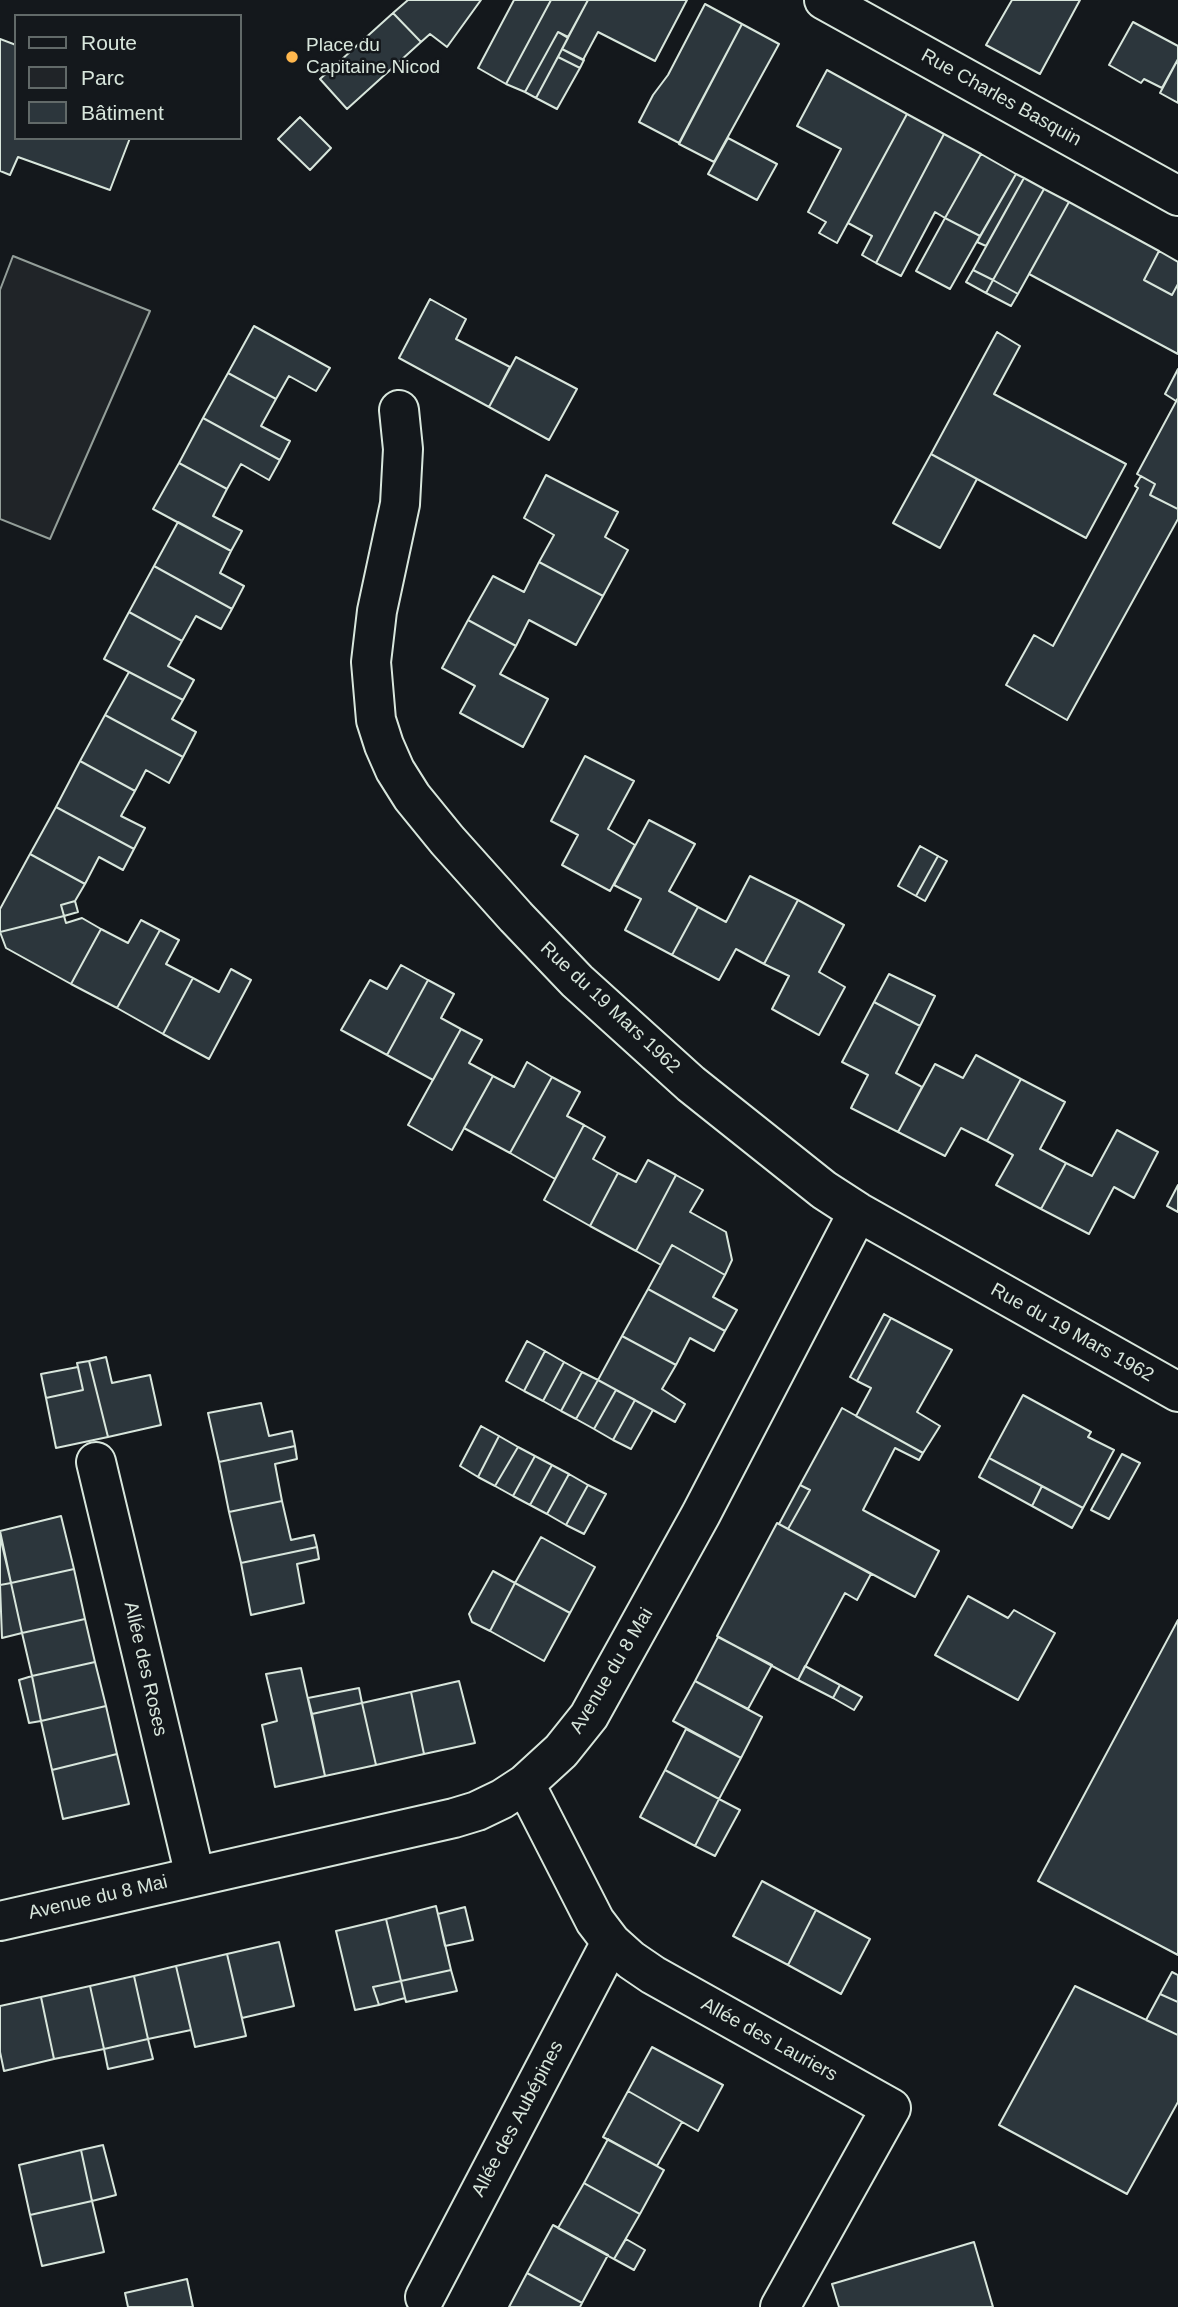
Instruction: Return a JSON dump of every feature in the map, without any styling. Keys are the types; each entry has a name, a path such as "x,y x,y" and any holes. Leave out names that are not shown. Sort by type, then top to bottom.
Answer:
{"street":[{"name":"Rue Charles Basquin","path":"824,0 1178,196"},
{"name":"Rue du 19 Mars 1962","path":"399,410 403,449 401,495 377,611 371,662 376,720 383,745 412,797 530,933 577,981 653,1052 824,1190 858,1212 1178,1392"},
{"name":"Avenue du 8 Mai","path":"0,1920 454,1818 477,1811 525,1784 561,1751 589,1716 701,1514 858,1212"},
{"name":"Allée des Roses","path":"96,1462 195,1876"},
{"name":"Allée des Lauriers","path":"525,1784 595,1921 611,1942 631,1960 653,1975 891,2108 780,2307"},
{"name":"Allée des Aubépines","path":"425,2297 611,1942"}],"green space":[{"path":"13,256 150,311 50,539 0,519 0,290"}],"building":[{"path":"408,0 481,0 447,47 430,34 421,42 393,13"},
{"path":"514,0 551,0 506,84 478,68"},
{"path":"551,0 588,0 568,37 558,32 525,92 506,84"},
{"path":"588,0 687,0 655,61 598,32 583,60 562,49"},
{"path":"1012,0 1080,0 1040,74 986,45"},
{"path":"705,4 742,24 679,143 639,122 653,95 668,75"},
{"path":"393,13 421,42 347,109 320,79"},
{"path":"1133,22 1178,46 1178,59 1162,88 1144,79 1141,83 1109,65"},
{"path":"742,24 779,44 714,162 679,144"},
{"path":"558,32 568,38 536,98 525,92"},
{"path":"0,39 14,44 14,140 129,140 110,190 18,157 10,175 0,171"},
{"path":"562,49 584,60 580,68 558,57"},
{"path":"558,57 580,68 557,109 536,98"},
{"path":"1178,59 1178,103 1160,93"},
{"path":"827,70 907,114 837,243 819,233 826,222 808,212 841,149 797,126"},
{"path":"907,114 944,134 876,263 862,255 872,236 848,223"},
{"path":"300,117 331,148 310,170 278,139"},
{"path":"944,134 981,154 945,218 935,212 901,276 876,263"},
{"path":"728,138 777,164 757,200 708,174"},
{"path":"981,154 1016,174 980,236 945,218"},
{"path":"1016,174 1024,178 986,246 977,242"},
{"path":"1024,178 1044,189 993,280 973,270"},
{"path":"1044,189 1069,202 1018,294 993,280"},
{"path":"1069,202 1159,251 1144,280 1172,295 1178,284 1178,354 1029,274"},
{"path":"945,218 980,236 950,289 916,271"},
{"path":"1159,251 1178,262 1178,284 1172,295 1144,280"},
{"path":"973,270 993,280 986,293 966,282"},
{"path":"993,280 1018,294 1011,306 986,293"},
{"path":"430,299 466,319 456,339 510,367 489,407 399,358"},
{"path":"254,326 330,368 316,391 289,376 276,399 228,373"},
{"path":"997,332 1020,346 994,394 1126,464 1086,538 931,454"},
{"path":"516,357 577,389 549,440 489,407"},
{"path":"1178,369 1178,398 1176,401 1165,394"},
{"path":"228,373 276,399 261,426 290,441 280,460 203,418"},
{"path":"1178,398 1178,509 1150,495 1155,484 1137,474"},
{"path":"203,418 280,460 269,480 241,464 227,489 179,463"},
{"path":"931,454 977,479 940,548 893,523"},
{"path":"179,463 227,489 213,516 242,531 231,551 153,509"},
{"path":"546,475 618,512 605,537 628,550 603,596 539,562 554,535 524,518"},
{"path":"1141,476 1155,484 1150,495 1178,509 1178,519 1067,720 1006,685 1034,635 1053,646 1138,488 1135,486"},
{"path":"178,522 231,551 220,573 244,586 232,609 154,566"},
{"path":"539,562 603,596 576,645 529,620 516,646 468,620 493,576 524,592"},
{"path":"154,566 232,609 221,629 196,616 182,641 129,612"},
{"path":"129,612 182,641 168,666 194,680 183,700 104,659"},
{"path":"468,620 516,646 500,674 548,699 523,747 460,713 475,686 442,668"},
{"path":"129,672 183,700 172,719 196,732 183,757 105,715"},
{"path":"105,715 183,757 169,783 146,770 135,791 80,761"},
{"path":"585,756 634,781 608,829 635,845 610,891 562,865 578,835 551,821"},
{"path":"80,761 135,791 121,816 145,828 134,849 56,807"},
{"path":"56,807 134,849 123,870 99,857 85,884 30,854"},
{"path":"649,820 695,844 669,891 698,907 672,955 625,930 641,899 614,885"},
{"path":"920,846 938,856 916,896 898,886"},
{"path":"30,854 85,884 75,901 61,905 64,916 0,932 0,909"},
{"path":"938,856 947,861 925,901 916,896"},
{"path":"750,876 798,900 764,964 736,949 719,980 672,955 698,907 726,922"},
{"path":"798,900 844,925 819,972 845,987 819,1035 772,1009 789,976 764,964"},
{"path":"75,901 78,912 64,916 61,905"},
{"path":"64,916 66,923 82,918 101,929 71,984 6,948 0,932"},
{"path":"141,920 160,930 117,1008 71,984 101,929 128,943"},
{"path":"160,930 179,940 166,964 193,978 163,1034 117,1008"},
{"path":"401,965 428,980 387,1055 341,1030 370,980 387,989"},
{"path":"231,969 251,980 209,1059 163,1034 193,978 219,992"},
{"path":"889,974 935,996 920,1026 874,1002"},
{"path":"428,980 454,994 441,1018 461,1029 433,1080 387,1055"},
{"path":"874,1002 920,1026 896,1073 922,1087 898,1132 851,1108 868,1075 842,1062"},
{"path":"461,1029 482,1040 469,1063 493,1076 452,1150 408,1125"},
{"path":"976,1055 1021,1079 987,1141 961,1128 945,1156 898,1132 935,1064 963,1078"},
{"path":"527,1062 552,1077 510,1153 464,1128 493,1076 514,1087"},
{"path":"552,1077 580,1092 567,1116 584,1125 555,1179 510,1153"},
{"path":"1021,1079 1065,1102 1040,1149 1066,1163 1041,1209 996,1185 1013,1155 987,1141"},
{"path":"584,1125 605,1137 593,1159 618,1173 590,1226 544,1200"},
{"path":"1117,1130 1158,1152 1134,1198 1114,1187 1089,1234 1041,1209 1066,1163 1092,1176"},
{"path":"648,1160 676,1175 636,1251 590,1226 618,1173 636,1182"},
{"path":"676,1175 703,1190 690,1212 726,1232 732,1260 725,1275 672,1245 661,1265 636,1251"},
{"path":"1178,1185 1178,1212 1167,1206"},
{"path":"672,1245 725,1275 713,1297 737,1310 725,1331 648,1289"},
{"path":"648,1289 725,1331 714,1351 690,1338 676,1365 622,1336"},
{"path":"884,1314 891,1318 857,1381 850,1377"},
{"path":"891,1318 952,1350 917,1412 940,1426 923,1453 856,1416 871,1388 857,1381"},
{"path":"622,1336 676,1365 662,1389 685,1404 675,1422 598,1380"},
{"path":"527,1341 545,1351 524,1391 506,1381"},
{"path":"545,1351 564,1362 543,1401 524,1391"},
{"path":"106,1357 112,1383 150,1375 161,1425 108,1437 89,1361"},
{"path":"89,1361 108,1437 56,1448 46,1398 83,1390 77,1363"},
{"path":"564,1362 582,1372 561,1411 543,1401"},
{"path":"78,1367 83,1390 46,1398 41,1374"},
{"path":"582,1372 598,1380 576,1419 561,1411"},
{"path":"598,1380 616,1390 594,1429 576,1419"},
{"path":"616,1390 635,1400 613,1440 594,1429"},
{"path":"1023,1395 1091,1432 1088,1437 1114,1450 1083,1508 989,1458"},
{"path":"635,1400 653,1410 631,1449 613,1440"},
{"path":"261,1403 269,1436 292,1431 295,1446 219,1462 208,1413"},
{"path":"842,1408 923,1453 919,1460 895,1448 863,1510 939,1551 915,1597 788,1529 810,1490 800,1485"},
{"path":"481,1426 499,1436 478,1477 460,1466"},
{"path":"499,1436 518,1447 495,1486 478,1477"},
{"path":"295,1446 297,1459 275,1464 282,1501 229,1512 219,1462"},
{"path":"518,1447 535,1456 513,1496 495,1486"},
{"path":"1122,1454 1140,1463 1109,1519 1091,1510"},
{"path":"535,1456 552,1465 530,1505 513,1496"},
{"path":"989,1458 1042,1486 1032,1506 979,1477"},
{"path":"552,1465 569,1474 547,1514 530,1505"},
{"path":"569,1474 588,1485 566,1525 547,1514"},
{"path":"588,1485 606,1494 584,1534 566,1525"},
{"path":"800,1485 810,1490 788,1529 779,1524"},
{"path":"1042,1486 1083,1508 1072,1528 1032,1506"},
{"path":"282,1501 291,1540 314,1535 317,1547 241,1563 229,1512"},
{"path":"61,1516 74,1569 11,1583 0,1531"},
{"path":"777,1523 871,1574 857,1600 845,1593 798,1680 717,1636"},
{"path":"0,1536 11,1583 0,1585"},
{"path":"541,1537 595,1567 570,1613 515,1583"},
{"path":"317,1547 319,1559 297,1564 304,1603 251,1615 241,1563"},
{"path":"74,1569 85,1619 22,1633 11,1583"},
{"path":"493,1571 515,1583 490,1631 472,1622 469,1614"},
{"path":"11,1583 22,1633 2,1638 0,1585"},
{"path":"515,1583 570,1613 544,1661 490,1631"},
{"path":"968,1596 1008,1618 1014,1610 1055,1633 1018,1700 935,1655"},
{"path":"85,1619 95,1662 32,1676 22,1633"},
{"path":"1178,1620 1178,1955 1038,1881"},
{"path":"718,1637 772,1665 748,1709 695,1681"},
{"path":"95,1662 106,1706 41,1721 32,1676"},
{"path":"805,1666 840,1685 833,1698 798,1680"},
{"path":"301,1668 325,1776 275,1787 262,1725 277,1721 266,1674"},
{"path":"32,1676 41,1721 29,1723 19,1680"},
{"path":"459,1681 475,1743 424,1754 411,1692"},
{"path":"695,1681 762,1717 741,1758 673,1721"},
{"path":"840,1685 862,1697 854,1710 833,1698"},
{"path":"359,1688 362,1703 312,1714 308,1698"},
{"path":"411,1692 424,1754 376,1765 362,1703"},
{"path":"362,1703 376,1765 325,1776 312,1714"},
{"path":"106,1706 117,1754 52,1770 41,1721"},
{"path":"686,1729 741,1758 719,1799 665,1770"},
{"path":"117,1754 129,1804 63,1819 52,1770"},
{"path":"665,1770 719,1799 695,1846 640,1817"},
{"path":"719,1799 740,1810 715,1856 695,1846"},
{"path":"762,1881 816,1910 788,1965 733,1936"},
{"path":"436,1906 451,1970 401,1981 386,1919"},
{"path":"465,1907 473,1940 445,1946 438,1914"},
{"path":"816,1910 870,1939 841,1994 788,1965"},
{"path":"386,1919 401,1981 373,1987 379,2005 355,2010 336,1931"},
{"path":"279,1942 294,2006 242,2018 227,1954"},
{"path":"227,1954 246,2036 195,2047 176,1966"},
{"path":"176,1966 191,2030 148,2039 134,1976"},
{"path":"451,1970 457,1991 406,2002 401,1981"},
{"path":"1172,1972 1178,1975 1178,2002 1160,1994"},
{"path":"134,1976 148,2039 104,2049 90,1986"},
{"path":"401,1981 405,1998 379,2005 373,1987"},
{"path":"90,1986 104,2049 54,2059 41,1997"},
{"path":"1075,1986 1178,2035 1178,2102 1127,2194 999,2125"},
{"path":"1160,1994 1178,2002 1178,2035 1146,2020"},
{"path":"41,1997 54,2059 4,2071 0,2052 0,2006"},
{"path":"148,2039 153,2059 108,2069 104,2049"},
{"path":"652,2047 723,2085 698,2131 628,2091"},
{"path":"628,2091 682,2122 657,2166 603,2137"},
{"path":"608,2139 664,2170 640,2214 584,2183"},
{"path":"103,2145 116,2195 92,2201 81,2150"},
{"path":"81,2150 92,2201 30,2215 19,2165"},
{"path":"584,2183 640,2214 614,2259 558,2228"},
{"path":"92,2201 104,2252 42,2266 30,2215"},
{"path":"553,2225 608,2255 582,2303 527,2273"},
{"path":"626,2239 645,2250 634,2270 614,2259"},
{"path":"974,2242 993,2307 839,2307 832,2284"},
{"path":"527,2273 582,2303 580,2307 509,2307"},
{"path":"187,2279 193,2307 128,2307 125,2293"}],"place":[{"name":"Place du Capitaine Nicod","path":"292,57"}]}
